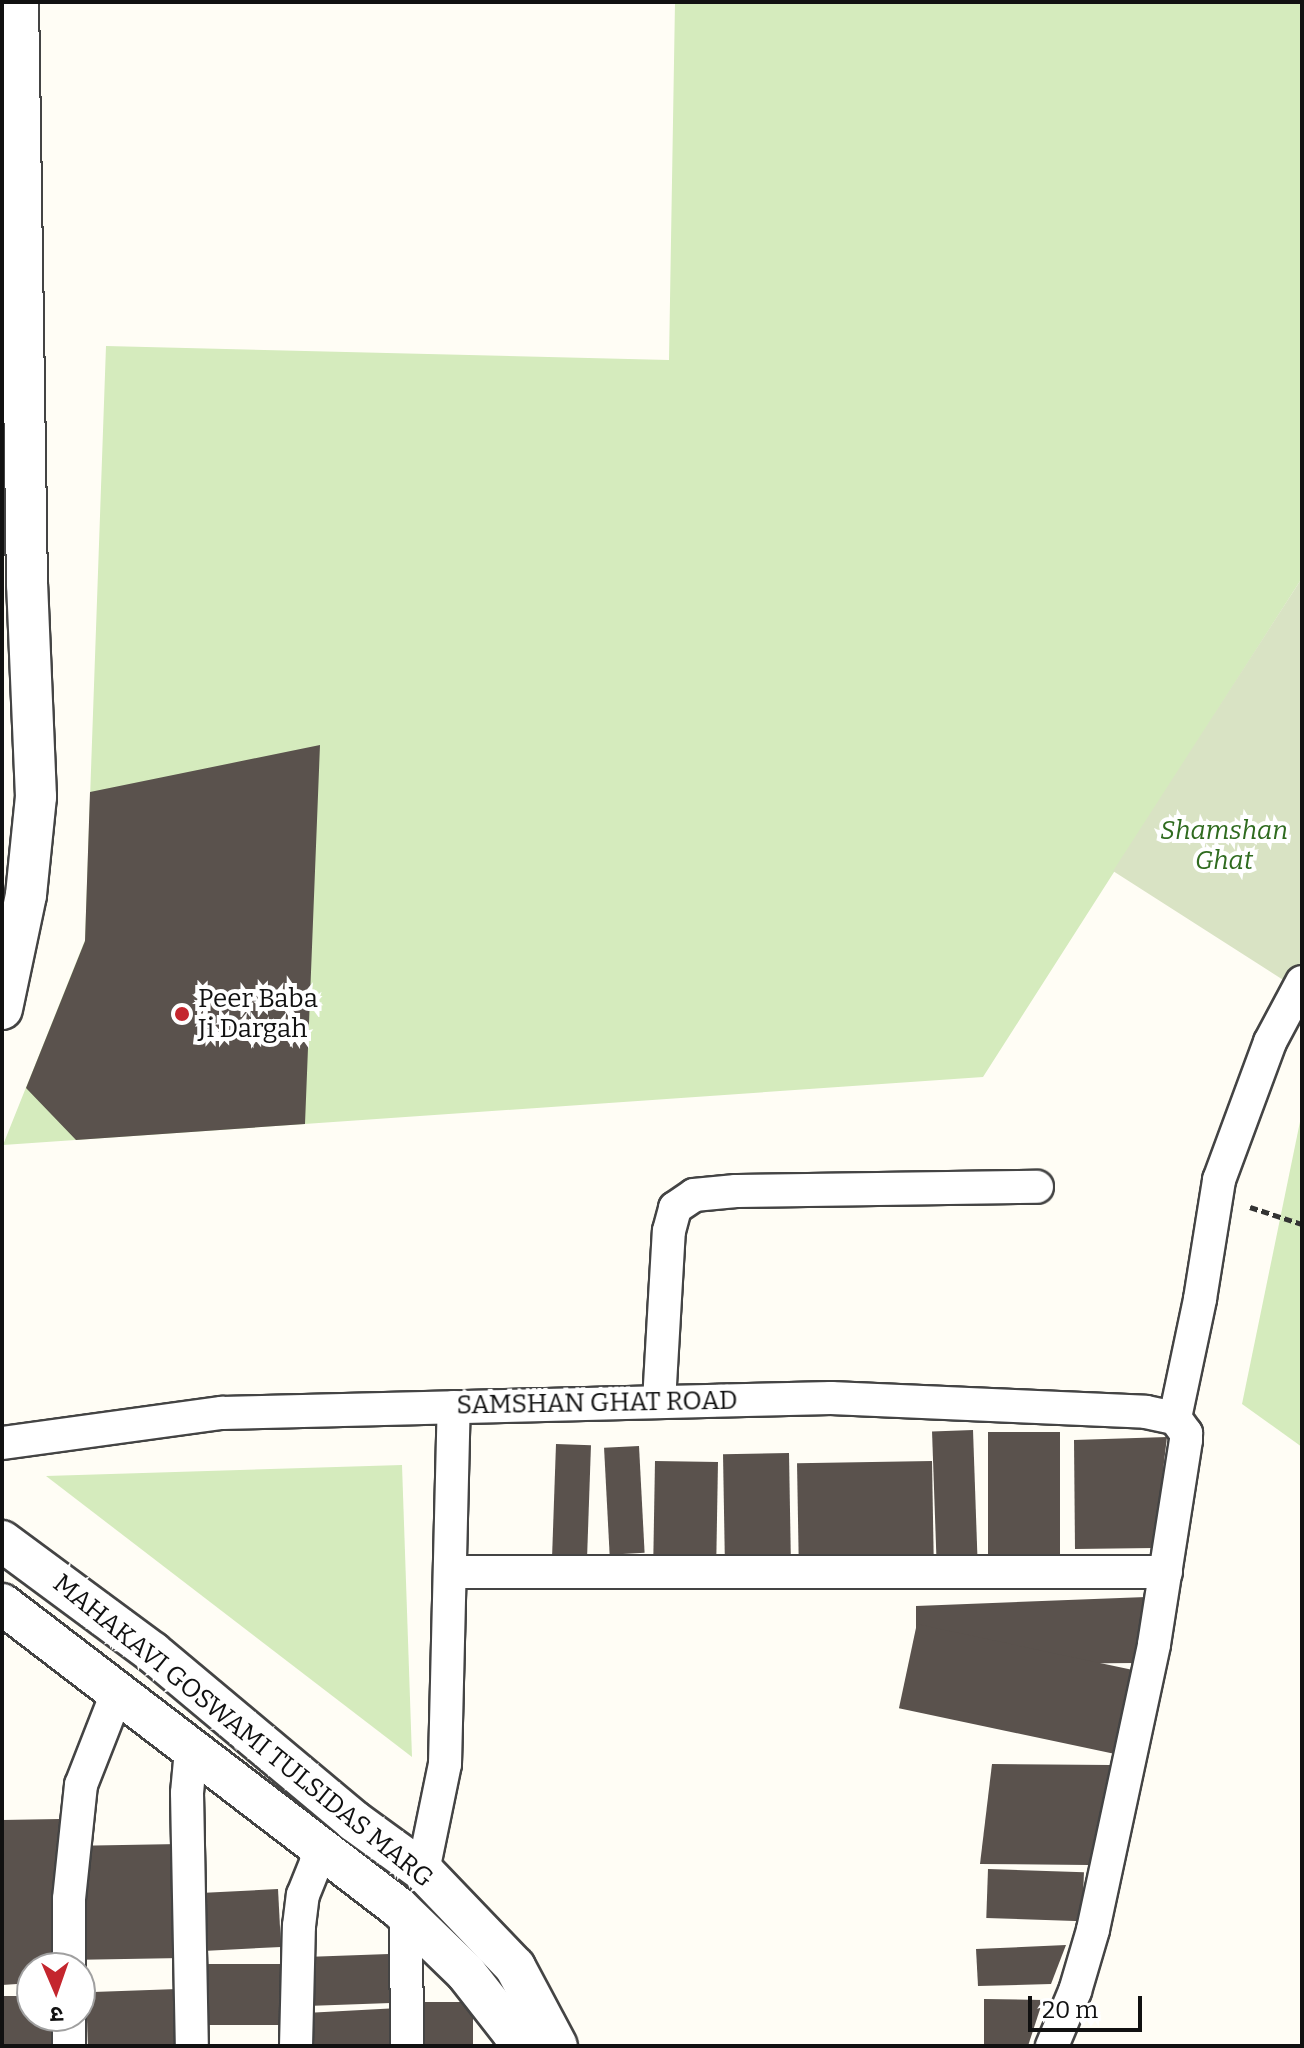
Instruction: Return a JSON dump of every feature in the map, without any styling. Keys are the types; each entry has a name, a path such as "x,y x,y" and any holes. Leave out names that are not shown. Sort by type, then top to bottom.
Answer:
{"street":[{"path":"2,1009 26,895 36,797 27,585 18,2"},
{"path":"1052,2046 1075,1991 1093,1930 1154,1645 1166,1572 1180,1425 1216,1196 1270,1042 1302,982"},
{"path":"659,1402 669,1231 675,1208 694,1195 736,1191 1037,1187"},
{"name":"SAMSHAN GHAT ROAD","path":"2,1443 222,1413 831,1398 1146,1412 1180,1425"},
{"path":"423,1871 445,1764 454,1407"},
{"name":"MAHAKAVI GOSWAMI TULSIDAS MARG","path":"2,1541 152,1652 354,1821 423,1871 515,1967 557,2046"},
{"path":"450,1572 1166,1572"},
{"name":"MAHAKAVI GOSWAMI TULSIDAS MARG","path":"2,1604 406,1914 466,1973 511,2042"},
{"path":"69,1952 69,1899 81,1785 117,1693"},
{"path":"191,1750 187,1793 192,2046"},
{"path":"296,2046 301,1910 316,1862 326,1852"},
{"path":"406,1914 407,2046"}],"path":[{"path":"1216,1196 1302,1224"}],"green space":[{"path":"675,2 1302,2 1302,578 983,1077 3,1145 85,940 106,346 669,360"},
{"name":"Shamshan Ghat","path":"1302,578 1302,992 1113,871"},
{"path":"1302,1112 1302,1447 1242,1404"},
{"path":"402,1465 412,1757 46,1476"}],"building":[{"name":"Peer Baba Ji Dargah","path":"320,745 305,1124 76,1140 26,1088 85,941 90,792"},
{"path":"973,1430 977,1555 936,1556 932,1431"},
{"path":"988,1432 1060,1432 1060,1559 988,1559"},
{"path":"1167,1437 1154,1548 1075,1549 1074,1440"},
{"path":"556,1444 591,1445 587,1559 552,1558"},
{"path":"639,1446 645,1553 610,1555 604,1448"},
{"path":"789,1453 791,1570 725,1571 723,1454"},
{"path":"655,1461 718,1462 716,1559 653,1558"},
{"path":"932,1461 934,1564 799,1566 797,1463"},
{"path":"1146,1597 1135,1663 916,1665 916,1606"},
{"path":"917,1624 1133,1670 1115,1754 899,1708"},
{"path":"992,1764 1111,1765 1089,1865 980,1864"},
{"path":"60,1819 64,1952 16,1952 16,1984 2,1985 2,1820"},
{"path":"180,1844 182,1958 96,1959 96,1952 82,1952 80,1846"},
{"path":"988,1869 1084,1872 1082,1921 986,1918"},
{"path":"278,1889 281,1947 198,1951 195,1893"},
{"path":"1066,1945 1051,1984 978,1986 976,1949"},
{"path":"389,1954 391,2003 314,2006 312,1957"},
{"path":"198,1964 283,1964 283,2025 198,2025"},
{"path":"178,1989 180,2044 88,2046 87,2032 96,2032 96,1992"},
{"path":"2,1996 16,1996 16,2032 65,2032 65,2046 2,2046"},
{"path":"984,1999 1043,2000 1028,2046 984,2046"},
{"path":"418,2002 473,2002 473,2046 418,2046"},
{"path":"399,2008 401,2046 312,2046 310,2013"}],"place":[{"name":"Peer Baba Ji Dargah","path":"182,1014"}]}
